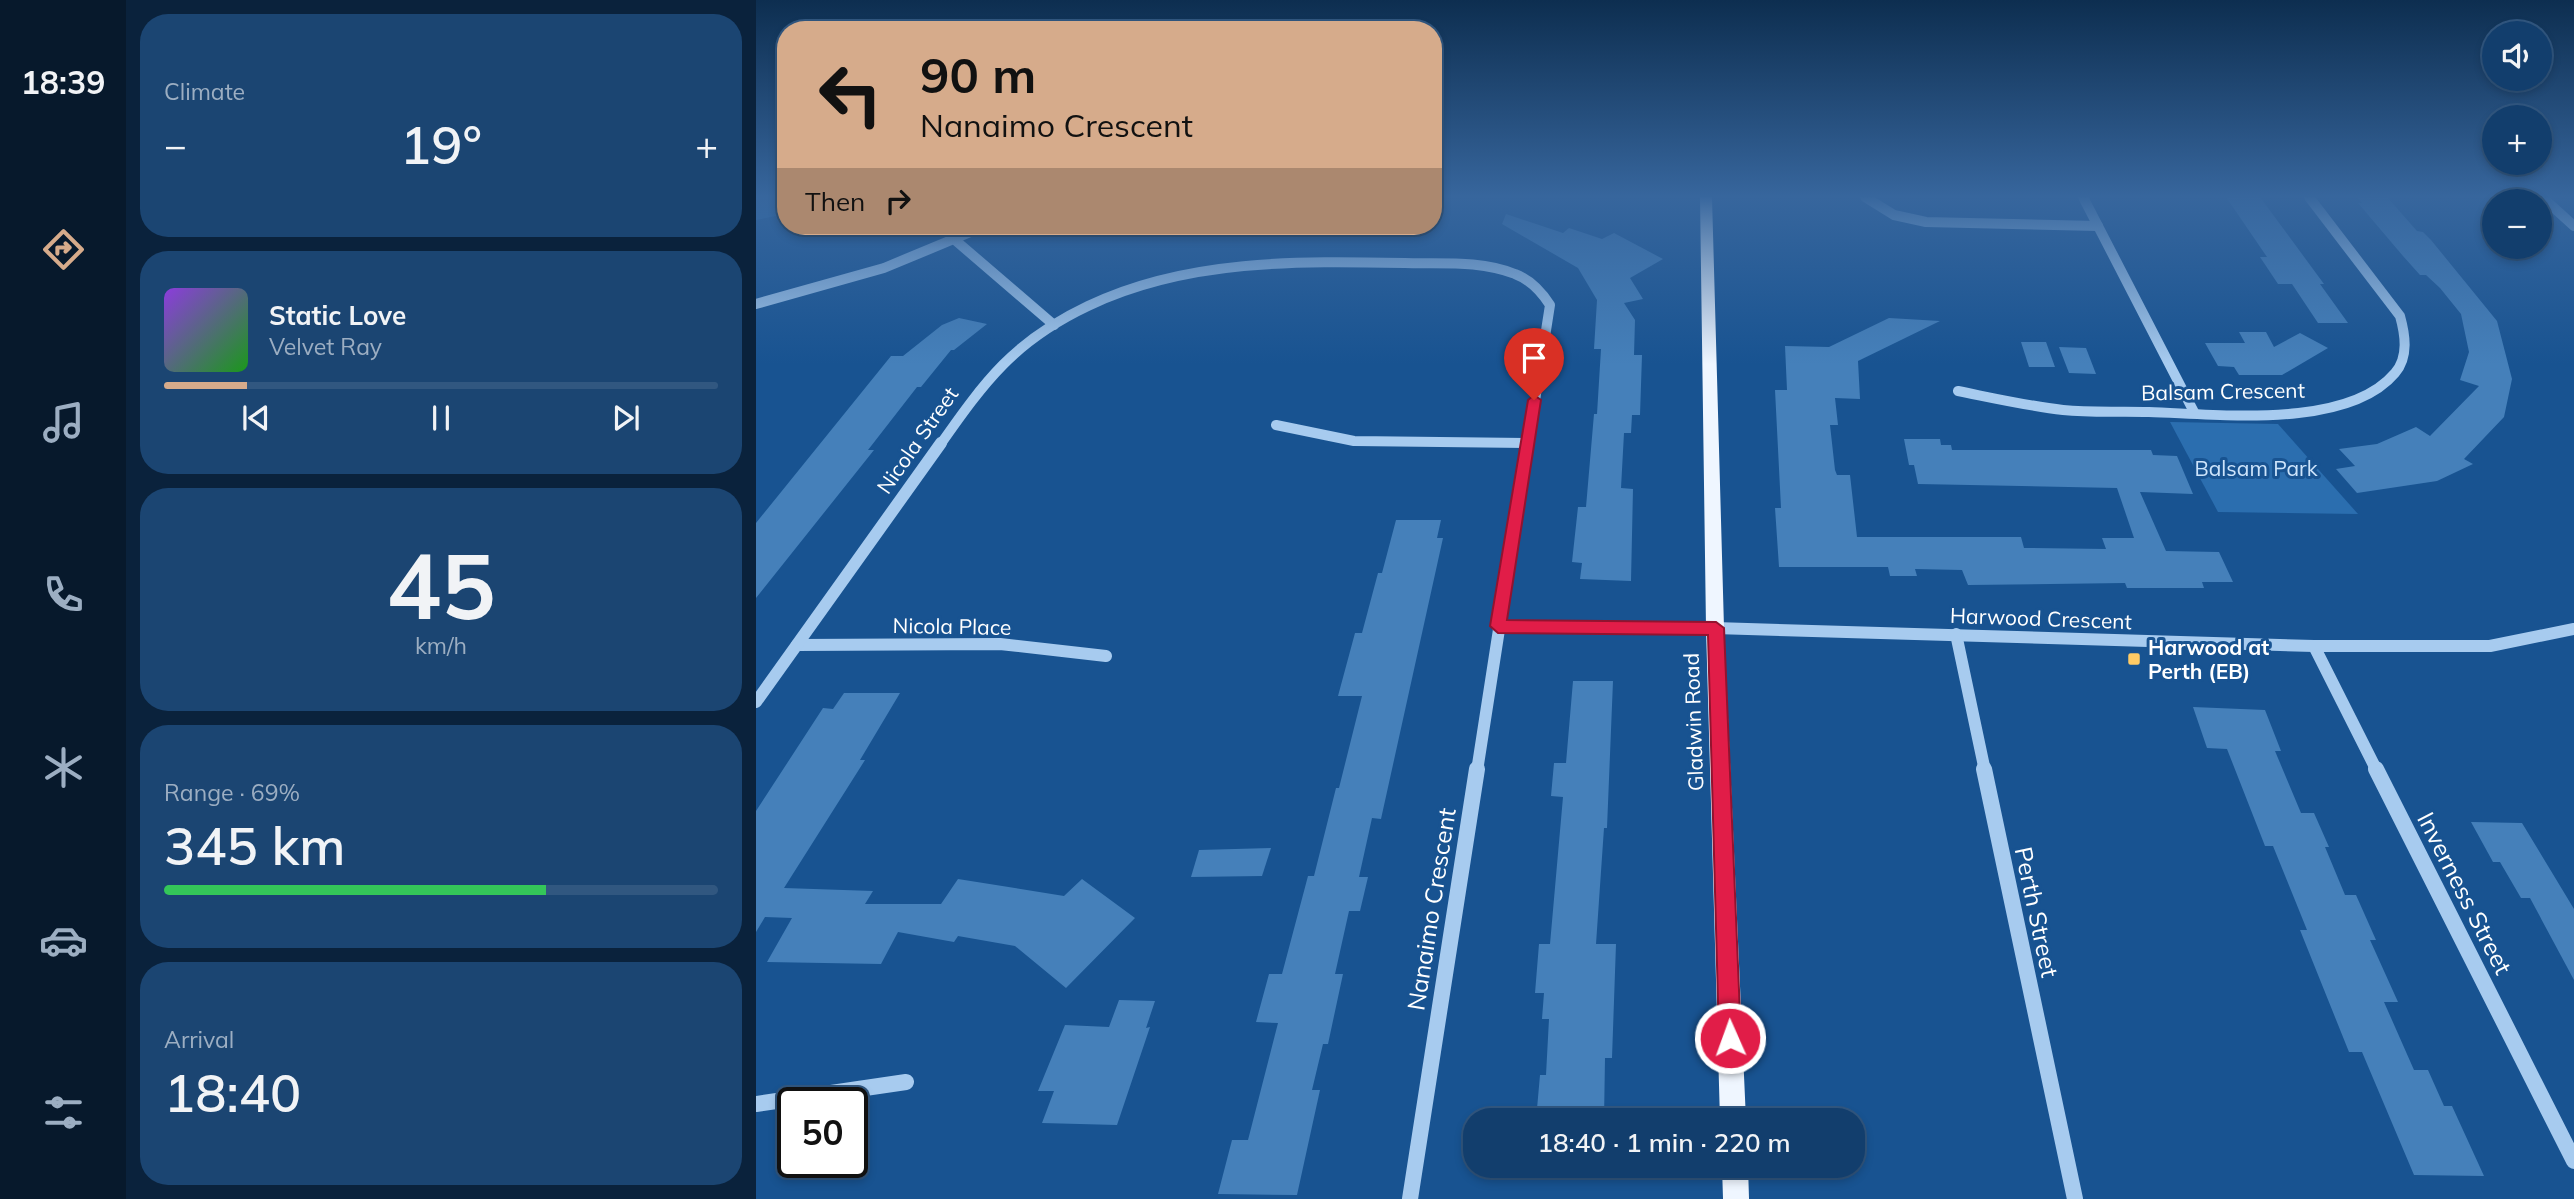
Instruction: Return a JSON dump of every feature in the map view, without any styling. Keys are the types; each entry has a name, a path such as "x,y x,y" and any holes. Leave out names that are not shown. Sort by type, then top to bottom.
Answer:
{"main road":[{"name":"Gladwin Road","path":"1707,253 1716,628 1733,1108"},
{"path":"1735,1178 1736,1199"}],"street":[{"path":"756,304 884,268 922,253"},
{"path":"970,253 1054,325"},
{"path":"2112,253 2194,412"},
{"name":"Balsam Crescent","path":"1958,391 2055,410 2258,414 2338,405 2384,385 2397,372 2404,356 2404,329 2400,316 2352,253"},
{"name":"Nanaimo Crescent","path":"1054,325 1091,306 1158,281 1232,266 1309,262 1471,264 1499,267 1542,289 1550,305 1410,1199"},
{"name":"Nicola Street","path":"756,702 983,384 1020,348 1054,325"},
{"path":"1276,425 1354,441 1527,443"},
{"path":"1498,626 1716,628"},
{"name":"Harwood Crescent","path":"1716,628 2314,646 2490,646 2574,629"},
{"name":"Perth Street","path":"1956,634 2074,1199"},
{"name":"Nicola Place","path":"797,645 1000,644 1106,656"},
{"name":"Inverness Street","path":"2314,646 2574,1161"},
{"path":"756,1104 906,1082"}],"green space":[{"name":"Balsam Park","path":"2170,422 2278,424 2358,514 2218,512"}],"building":[{"path":"1552,253 1652,253 1663,259 1630,278 1643,299 1624,303 1635,320 1634,355 1642,355 1640,415 1632,415 1631,433 1624,433 1621,488 1633,489 1631,581 1580,579 1582,563 1572,562 1578,507 1586,507 1594,414 1597,414 1601,349 1594,349 1597,300 1578,268"},
{"path":"2264,253 2301,253 2348,323 2318,323 2292,284 2278,284 2260,257 2267,257"},
{"path":"2400,253 2442,253 2497,321 2512,379 2504,417 2464,459 2473,464 2437,481 2357,493 2336,469 2355,466 2339,449 2377,444 2416,427 2430,436 2479,386 2460,380 2469,352 2461,314 2440,288 2426,275 2420,275"},
{"path":"959,318 987,324 951,350 921,387 917,387 868,450 874,450 756,598 756,523 891,356 903,356 942,325"},
{"path":"1889,318 1940,321 1858,361 1860,399 1835,398 1838,425 1830,425 1835,470 1837,475 1850,475 1857,537 2021,537 2024,548 2106,549 2102,538 2134,538 2117,488 1918,484 1914,465 1909,465 1904,439 1940,439 1941,445 1951,445 1952,450 2151,450 2153,455 2177,456 2193,494 2140,492 2166,551 2219,552 2233,582 2202,582 2204,588 2127,588 2125,583 1968,585 1962,570 1915,569 1917,576 1890,576 1888,567 1779,567 1775,508 1781,508 1775,390 1787,390 1785,346 1829,347"},
{"path":"2239,332 2266,332 2274,347 2300,333 2328,348 2282,375 2239,375 2234,367 2218,366 2205,343 2245,343"},
{"path":"2021,342 2046,342 2055,367 2029,367"},
{"path":"2059,347 2086,348 2096,374 2069,373"},
{"path":"1396,520 1441,520 1437,538 1443,538 1381,819 1372,818 1359,877 1368,877 1360,911 1349,911 1335,974 1343,974 1328,1044 1323,1044 1312,1090 1320,1090 1297,1195 1218,1194 1232,1140 1248,1140 1278,1023 1256,1022 1269,974 1282,974 1308,876 1314,876 1336,788 1339,788 1362,696 1338,696 1355,633 1362,633"},
{"path":"1573,681 1613,681 1607,828 1604,828 1596,944 1616,944 1612,1058 1605,1058 1604,1108 1537,1108 1540,1075 1546,1075 1549,1019 1542,1019 1544,993 1535,993 1539,944 1550,944 1563,797 1551,796 1554,763 1566,763"},
{"path":"844,693 900,693 860,760 865,760 784,888 873,891 865,904 941,904 958,879 1064,896 1082,879 1135,918 1066,988 1015,946 958,936 954,942 898,932 881,964 767,962 792,918 765,917 756,932 756,811 823,708 833,709"},
{"path":"2193,707 2265,710 2281,751 2275,751 2301,813 2314,813 2345,895 2356,895 2376,940 2370,940 2398,1002 2384,1002 2414,1070 2428,1070 2444,1106 2452,1106 2484,1176 2414,1175 2362,1052 2349,1052 2300,930 2307,930 2273,846 2265,846 2227,749 2207,748"},
{"path":"2471,822 2522,823 2574,909 2574,980 2530,898 2521,898 2500,862 2493,862"},
{"path":"1271,848 1262,876 1191,877 1199,850"},
{"path":"1119,1000 1155,1001 1146,1028 1150,1027 1117,1125 1042,1123 1054,1091 1038,1091 1065,1025 1109,1027"}],"place":[{"name":"Harwood at Perth (EB)","path":"2134,659"}],"route":[{"path":"1534,400 1498,626 1716,628 1730,1038"}]}
